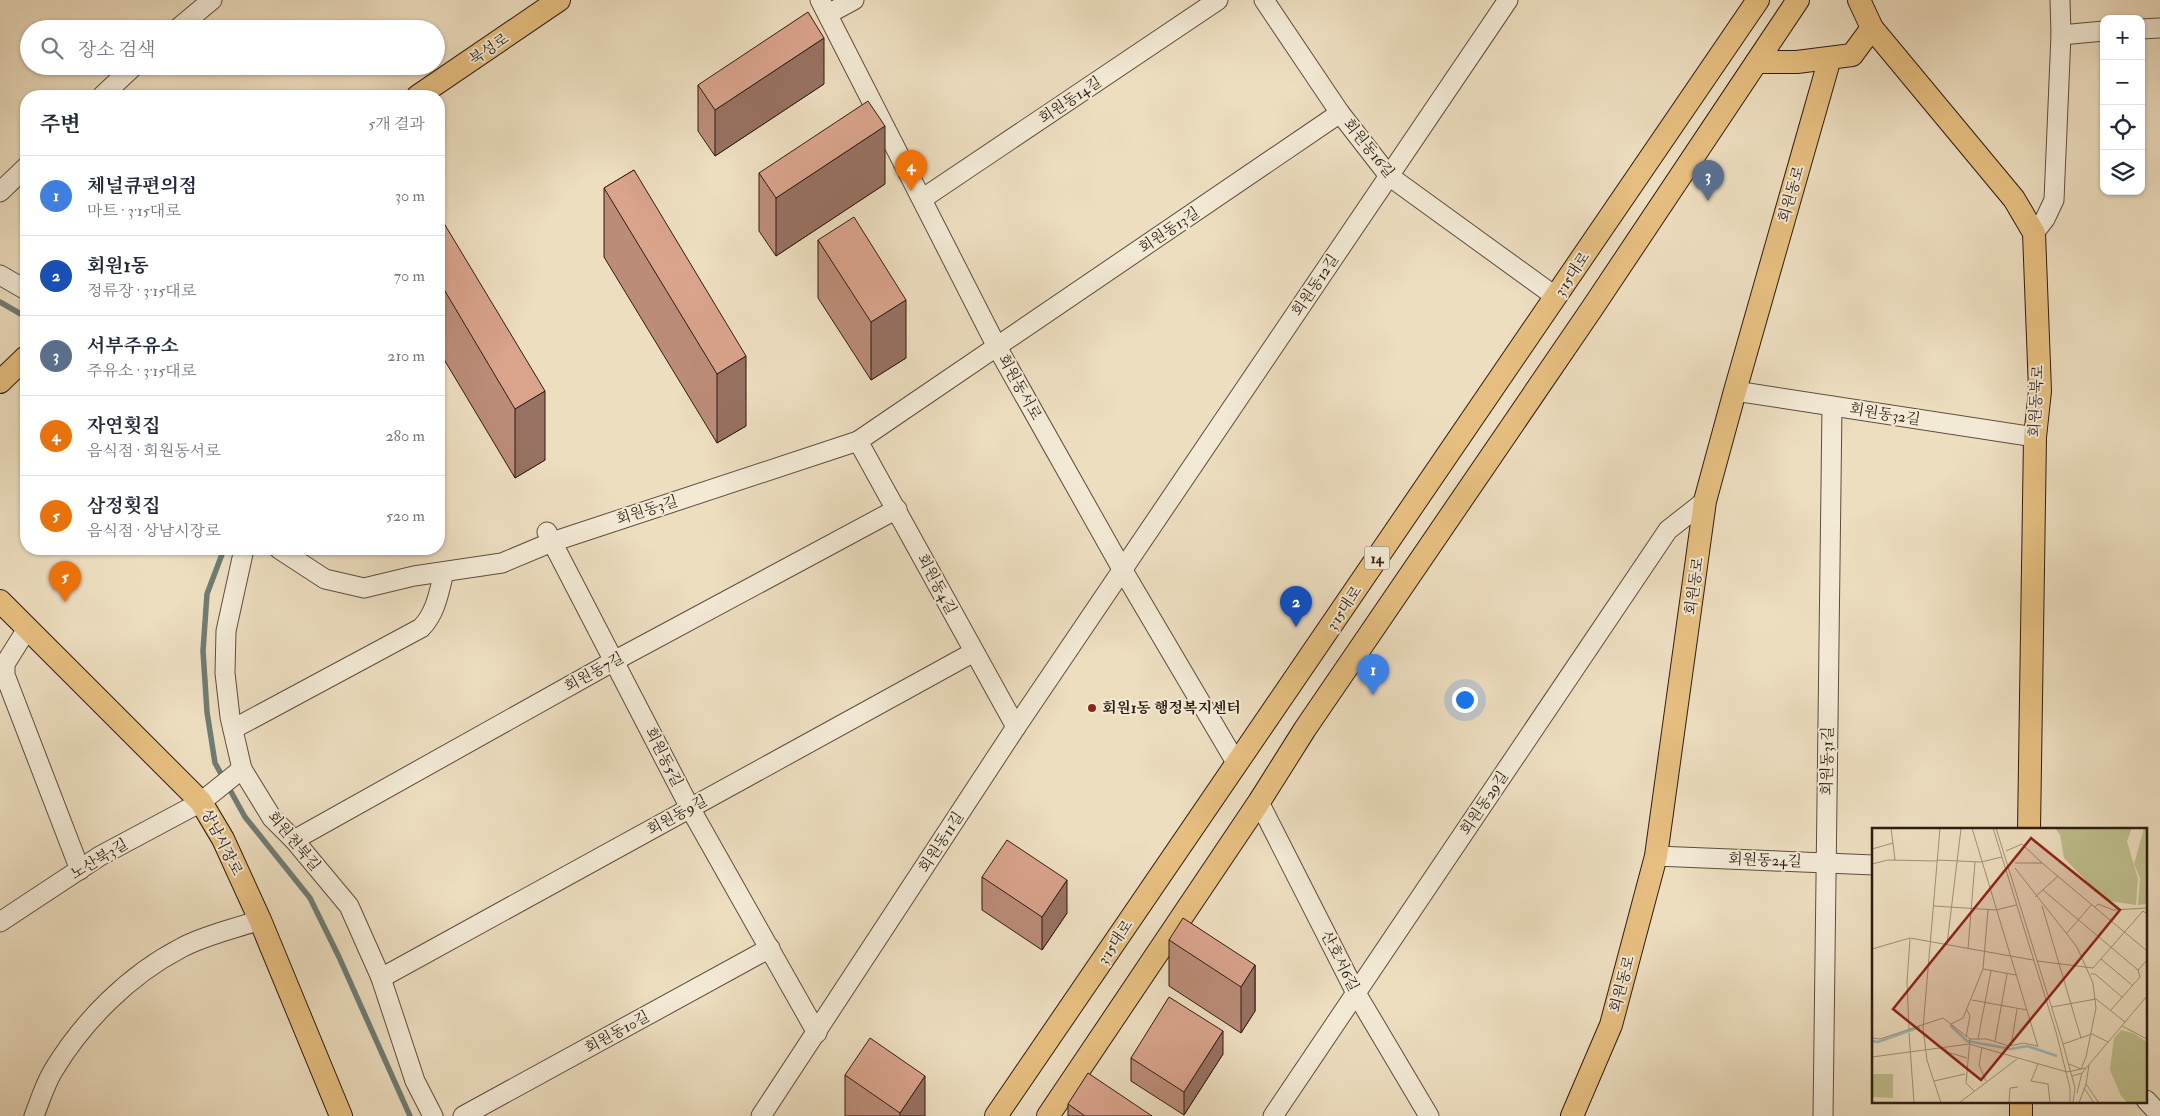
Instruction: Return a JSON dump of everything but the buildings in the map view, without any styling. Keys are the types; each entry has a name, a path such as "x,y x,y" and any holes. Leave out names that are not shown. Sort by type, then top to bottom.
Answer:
{"main road":[{"name":"북성로","path":"427,90 559,0"},
{"name":"3·15대로","path":"996,1116 1758,0"},
{"name":"14","path":"1048,1116 1259,802 1305,729 1599,298 1798,0"},
{"name":"회원동북로","path":"1859,0 1872,28 2014,199 2034,233 2040,391 2035,437 2028,828"},
{"path":"1756,62 1797,62 1852,55 1872,28"},
{"name":"회원동로","path":"1572,1116 1611,1025 1656,856 1706,501 1734,391 1830,58"},
{"path":"0,382 20,363"},
{"name":"상남시장로","path":"0,601 27,629 209,797 223,839 260,920 341,1116"}],"street":[{"path":"188,20 212,0"},
{"path":"824,7 854,0"},
{"name":"회원동14길","path":"922,199 1218,0"},
{"name":"회원동16길","path":"1264,0 1340,113 1389,176 1556,297"},
{"name":"회원동12길","path":"1122,569 1508,0"},
{"path":"2034,233 2045,219 2054,200 2060,0"},
{"name":"회원동서로","path":"824,7 997,347 1122,569 1237,764"},
{"path":"2145,29 2160,28"},
{"path":"2060,35 2100,31"},
{"path":"108,90 124,75"},
{"name":"회원동13길","path":"997,347 1340,113"},
{"path":"0,192 20,173"},
{"path":"0,275 20,287"},
{"name":"회원동3길","path":"288,555 325,579 364,588 414,576 502,563 549,536 858,441 997,347"},
{"name":"회원동32길","path":"1734,391 2035,437"},
{"name":"회원동31길","path":"1823,1116 1832,406"},
{"name":"회원동4길","path":"858,441 1016,727"},
{"name":"회원동29길","path":"1273,1116 1668,530 1706,501"},
{"name":"회원동7길","path":"294,840 614,661 897,509"},
{"name":"회원동5길","path":"549,536 690,808 817,1033"},
{"name":"회원천북길","path":"243,555 226,631 225,673 239,772 272,818 294,840 349,906 380,978 415,1081 433,1116"},
{"name":"회원동11길","path":"761,1116 1122,569"},
{"path":"233,729 421,628 428,621 434,610 444,572"},
{"path":"27,629 2,663 80,870"},
{"name":"회원동9길","path":"380,978 974,652"},
{"name":"노산북3길","path":"0,922 100,856 209,797 239,772"},
{"name":"산호서6길","path":"1259,802 1356,993 1430,1116"},
{"name":"회원동24길","path":"1656,856 1872,865"},
{"path":"34,1116 52,1072 81,1029 106,1004 152,966 182,947 260,920"},
{"name":"회원동10길","path":"463,1116 770,948"},
{"path":"2148,1102 2160,1115"}],"waterway":[{"path":"0,302 20,314"},
{"path":"222,555 207,594 203,651 207,712 215,763 245,817 310,898 339,957 410,1116"}],"place":[{"name":"자연횟집","path":"911,191"},
{"name":"서부주유소","path":"1708,201"},
{"name":"삼정횟집","path":"65,602"},
{"name":"회원1동","path":"1296,627"},
{"name":"체널큐편의점","path":"1373,695"},
{"name":"회원1동 행정복지센터","path":"1092,708"}]}
